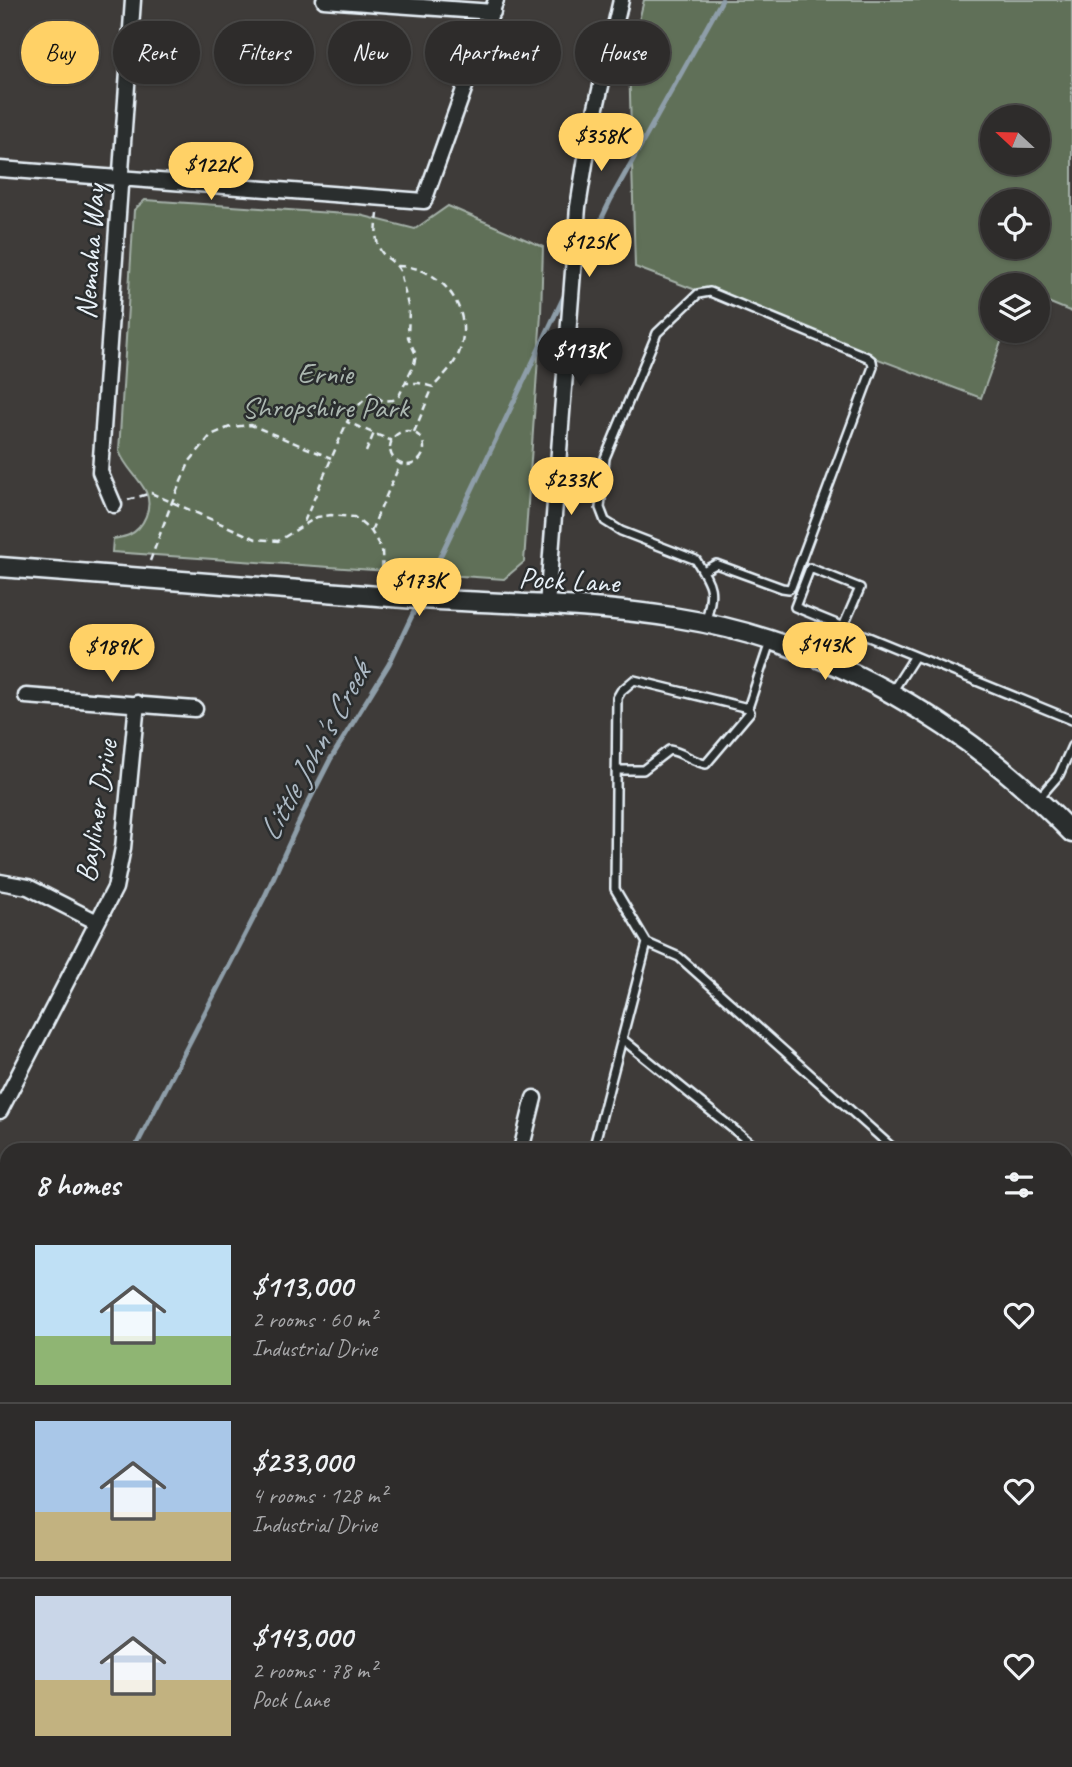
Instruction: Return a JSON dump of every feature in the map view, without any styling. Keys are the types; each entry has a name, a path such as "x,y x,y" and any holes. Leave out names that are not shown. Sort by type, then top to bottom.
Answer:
{"street":[{"name":"Nemaha Way","path":"114,505 100,472 133,0"},
{"path":"0,169 424,201 495,6 324,0"},
{"path":"547,606 578,207 590,133 621,0"},
{"name":"Pock Lane","path":"0,567 388,597 627,611 706,623 771,640 811,654 892,693 938,720 984,754 1072,833"},
{"path":"26,696 195,709"},
{"name":"Bayliner Drive","path":"0,1111 115,888 120,869 137,703"},
{"path":"0,882 28,887 97,922"},
{"path":"523,1143 534,1098"}],"lane":[{"path":"703,571 716,564 782,588 791,587 873,368 872,360 867,356 710,292 698,294 657,333 605,458 600,508 605,521 621,531 696,560 711,584 712,593 706,623"},
{"path":"843,627 860,588 810,568 795,607 843,627 1072,720"},
{"path":"616,770 643,770 669,750 679,751 694,762 706,764 748,717 748,708 771,640"},
{"path":"892,693 915,656"},
{"path":"748,708 634,681 621,691 617,698 615,888 647,943 679,957 887,1143"},
{"path":"1037,799 1059,775 1072,746"},
{"path":"595,1143 647,943"},
{"path":"622,1039 750,1143"}],"path":[{"path":"114,505 151,493 256,539 278,541 293,533 303,523 353,411 371,393 383,401 399,396 414,364 416,355 408,337 409,310 398,266 381,251 376,239 379,198"},
{"path":"398,266 410,266 426,271 447,285 461,313 463,334 459,352 433,387 414,432"},
{"path":"405,383 433,387"},
{"path":"381,412 383,401"},
{"path":"347,422 392,441"},
{"path":"149,578 151,556 172,502 195,453 211,435 230,427 251,425 331,458"},
{"path":"414,432 421,438 423,455 418,462 409,466 400,464 393,458 390,450 392,441 397,434 414,432"},
{"path":"366,452 374,433"},
{"path":"371,530 400,464"},
{"path":"303,523 331,515 354,517 371,530 382,550 388,597"}],"green space":[{"path":"644,0 1072,0 1072,312 1050,303 1050,273 980,273 980,343 1001,343 981,398 635,267 630,84 670,84 670,21 639,21"},
{"name":"Ernie Shropshire Park","path":"145,200 360,215 415,229 448,206 543,247 524,562 504,579 112,552 113,539 134,532 143,522 148,510 146,492 119,451 134,210"}],"waterway":[{"name":"Little John's Creek","path":"578,268 611,199 722,0"},
{"name":"Little John's Creek","path":"138,1143 265,896 330,760 389,664 567,290"}]}
